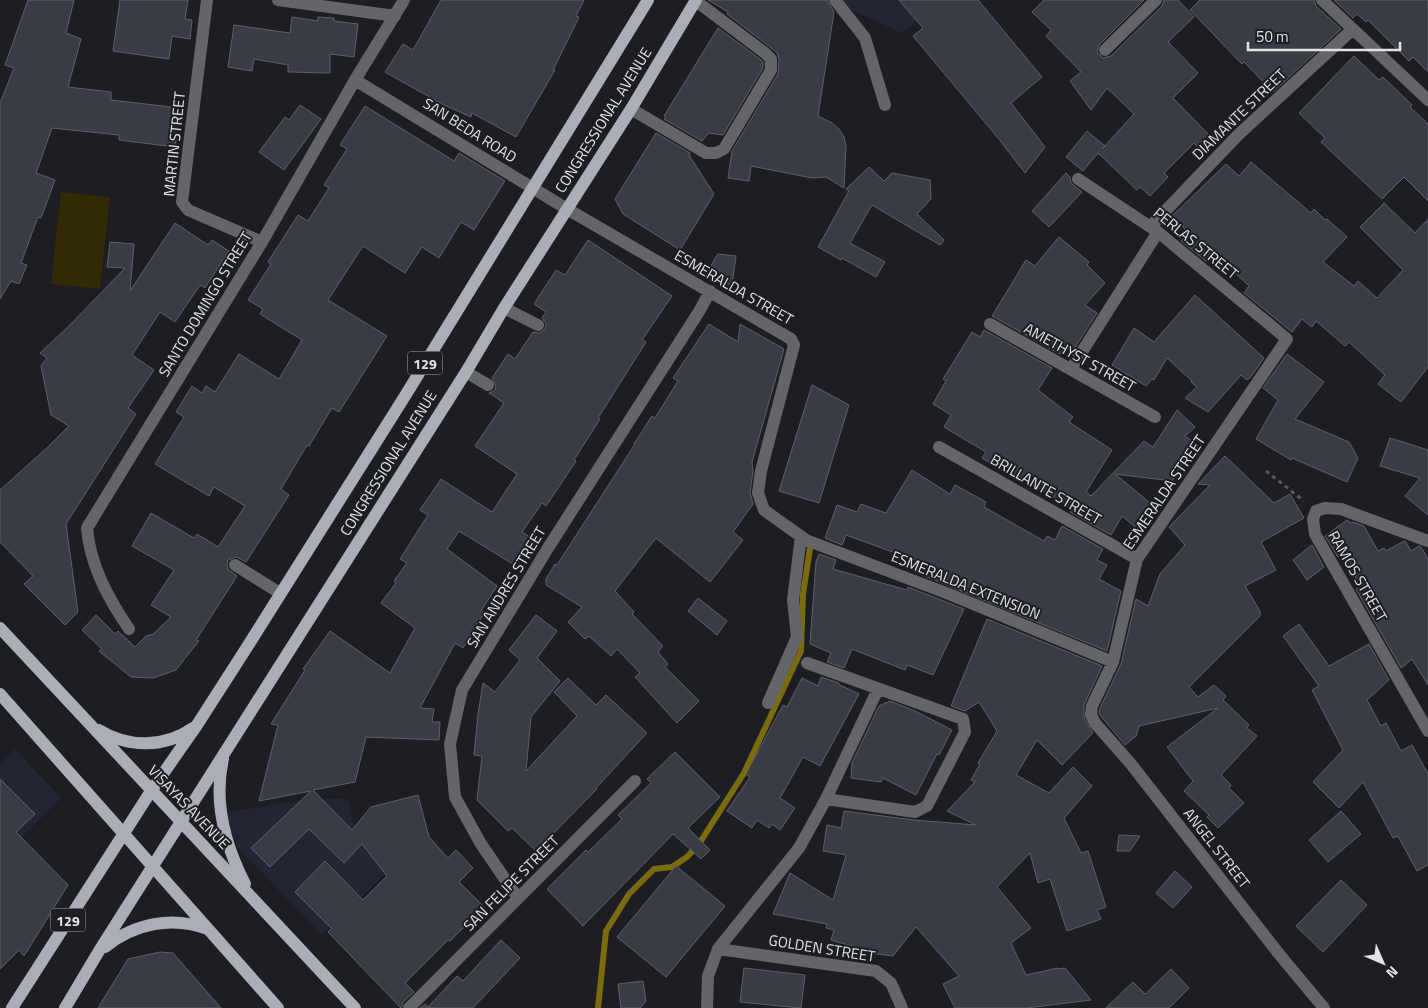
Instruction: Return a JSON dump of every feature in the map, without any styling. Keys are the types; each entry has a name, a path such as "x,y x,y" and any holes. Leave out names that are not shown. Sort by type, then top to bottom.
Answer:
{"main road":[{"name":"CONGRESSIONAL AVENUE","path":"150,791 198,725 405,396 648,0"},
{"name":"CONGRESSIONAL AVENUE","path":"154,866 631,109 696,1"},
{"name":"VISAYAS AVENUE","path":"0,628 150,791 256,901 355,1008"},
{"path":"0,694 278,1008"},
{"path":"87,722 117,739 132,743 158,742 174,738 198,725"},
{"path":"225,752 220,785 222,825 236,866 256,901"},
{"name":"129","path":"12,1008 150,791"},
{"name":"129","path":"65,1008 154,866"},
{"path":"99,951 124,935 151,924 181,922 208,929"}],"street":[{"name":"MARTIN STREET","path":"207,0 182,202 188,210 262,242"},
{"path":"278,0 395,16"},
{"name":"SANTO DOMINGO STREET","path":"129,628 106,592 90,552 87,528 262,242 355,80 404,0"},
{"path":"835,0 864,38 886,105"},
{"path":"1105,50 1156,0"},
{"path":"1322,0 1428,100"},
{"path":"631,109 706,153 716,153 724,149 770,70 771,59 696,1"},
{"name":"DIAMANTE STREET","path":"1071,369 1155,229 1238,135 1353,29"},
{"name":"SAN BEDA ROAD","path":"355,80 567,209"},
{"name":"PERLAS STREET","path":"1078,179 1155,229 1287,339"},
{"name":"ESMERALDA STREET","path":"567,209 791,339 794,345 761,471 758,493 764,510 803,538"},
{"name":"SAN ANDRES STREET","path":"518,898 481,844 455,797 450,744 462,690 558,531 700,310 710,291"},
{"path":"504,308 538,325"},
{"name":"AMETHYST STREET","path":"990,324 1155,417"},
{"name":"ESMERALDA STREET","path":"1092,706 1113,662 1137,559 1287,339"},
{"path":"466,372 488,385"},
{"name":"BRILLANTE STREET","path":"939,447 1137,559"},
{"name":"RAMOS STREET","path":"1428,541 1342,509 1325,508 1316,511 1313,519 1315,534 1428,731"},
{"path":"768,703 797,637 793,600 803,538"},
{"name":"ESMERALDA EXTENSION","path":"803,538 949,594 1113,662"},
{"path":"235,565 280,593"},
{"path":"807,663 963,719 965,732 927,806 915,812 826,799"},
{"path":"707,1008 708,976 718,949 799,848 826,799 878,689"},
{"name":"ANGEL STREET","path":"1092,706 1092,715 1095,723 1131,764 1279,954 1324,1008"},
{"name":"SAN FELIPE STREET","path":"409,1008 635,781"},
{"name":"GOLDEN STREET","path":"718,949 876,971 891,983 902,1008"}],"path":[{"path":"1266,471 1316,511"}],"shaded area":[{"path":"837,0 939,0 902,33 841,5"},
{"path":"61,192 110,197 100,289 51,284"},
{"path":"15,749 61,798 0,859 0,764"},
{"path":"339,798 347,799 351,810 353,826 351,832 386,873 322,935 238,848 228,821 227,812 284,803"}],"building":[{"path":"28,0 74,0 66,33 81,39 68,87 111,92 111,100 180,108 175,147 119,140 119,135 52,128 36,173 55,180 41,218 38,217 21,263 27,265 19,284 11,281 0,299 0,103 14,68 5,65"},
{"path":"120,0 188,0 185,19 192,20 190,39 172,36 169,59 113,51"},
{"path":"441,0 584,0 576,16 579,17 553,70 555,70 516,137 472,113 471,117 442,104 385,72 403,44 413,50"},
{"path":"708,0 827,0 834,12 818,116 832,123 844,137 846,146 844,188 826,177 812,178 751,166 749,181 728,178 732,151 778,74 779,59 777,53 727,14 728,12"},
{"path":"899,0 978,0 1042,77 1011,103 1045,147 1025,173 913,36 923,28"},
{"path":"1044,0 1144,0 1099,45 1097,52 1103,58 1111,56 1162,6 1164,0 1178,0 1194,17 1168,42 1198,73 1173,98 1212,138 1200,149 1194,143 1164,173 1168,177 1150,196 1140,187 1137,190 1098,153 1083,171 1066,157 1087,131 1105,146 1134,114 1107,88 1091,110 1070,81 1081,72 1046,36 1051,30 1032,12"},
{"path":"1200,0 1314,0 1316,6 1341,29 1273,92 1244,62 1242,64 1190,10"},
{"path":"1334,0 1428,0 1428,72 1413,57 1409,61 1368,20 1366,22 1357,14 1353,18"},
{"path":"292,17 318,21 318,17 334,18 334,21 358,24 354,57 330,54 330,73 288,72 288,65 254,59 252,71 228,67 234,25 290,33"},
{"path":"718,28 760,59 763,62 763,68 723,135 709,133 702,141 664,119 666,117 664,116"},
{"path":"1354,56 1379,80 1383,77 1412,105 1410,107 1428,124 1428,201 1404,177 1382,199 1321,142 1325,138 1299,113"},
{"path":"300,105 321,119 284,170 259,152 285,117 289,120"},
{"path":"365,106 454,161 459,153 505,181 474,230 461,222 439,258 422,247 405,273 363,246 328,300 387,336 339,412 332,408 309,446 307,445 281,489 289,495 246,562 236,557 228,560 228,569 237,576 196,640 199,641 176,670 153,678 131,677 99,651 102,649 82,630 96,615 115,634 118,631 135,647 146,636 153,634 171,617 151,605 174,570 132,546 151,513 194,538 197,534 218,547 245,506 214,487 209,496 155,464 184,417 176,412 192,386 202,393 206,386 215,392 239,354 279,379 302,340 260,314 263,309 248,300 271,264 268,262 298,215 308,221 329,188 324,185 347,149 340,145"},
{"path":"656,133 690,153 689,155 714,194 680,250 623,214 615,199"},
{"path":"1251,162 1311,213 1314,209 1347,237 1323,262 1354,286 1358,281 1377,298 1403,270 1360,227 1384,203 1415,233 1428,219 1428,367 1401,402 1378,384 1385,375 1349,342 1345,346 1316,321 1312,327 1302,319 1292,332 1244,293 1249,286 1215,254 1207,262 1181,241 1189,233 1172,216 1226,164 1239,176"},
{"path":"869,167 884,181 892,173 930,180 931,199 917,214 944,240 940,245 872,205 850,243 885,262 876,277 818,247 849,191 846,189"},
{"path":"1066,173 1070,177 1071,183 1082,192 1049,227 1032,211"},
{"path":"175,223 208,245 212,240 229,251 205,288 200,285 175,322 160,312 132,355 154,370 128,408 136,414 66,524 78,612 65,625 24,584 33,576 0,542 0,490 69,426 51,415 41,366 47,358 40,353 125,268 107,267 110,242 134,244 130,291"},
{"path":"1059,237 1089,262 1087,265 1105,283 1085,305 1097,313 1072,352 1064,348 1060,354 992,316 1026,260 1035,266"},
{"path":"588,240 672,296 642,340 646,342 598,418 600,419 574,460 576,461 546,506 542,503 522,532 533,539 516,566 459,531 447,549 497,586 481,611 484,613 463,648 455,643 420,708 434,709 432,722 440,722 439,740 366,737 355,782 313,790 352,830 371,807 418,795 429,837 448,858 456,850 473,868 459,882 484,907 405,983 414,992 403,1002 401,1008 328,932 332,929 295,892 325,861 363,900 387,876 362,844 344,863 309,829 270,867 251,848 311,791 259,801 278,725 271,724 305,670 303,669 330,631 390,673 415,628 381,603 396,583 394,581 407,563 400,559 428,515 420,510 441,479 492,512 517,474 475,446 504,403 489,393 495,390 496,386 492,378 508,354 515,359 533,332 539,333 545,329 546,324 542,318 546,312 534,304 556,270 565,275"},
{"path":"718,254 736,256 732,285 704,277"},
{"path":"1195,295 1264,358 1250,378 1247,380 1241,375 1208,412 1185,398 1197,387 1167,358 1154,380 1152,379 1146,386 1112,365 1134,328 1154,342"},
{"path":"709,324 738,342 740,324 784,349 752,462 753,472 750,492 753,504 733,532 743,540 710,582 656,538 615,591 634,612 632,614 663,646 658,652 668,664 665,667 699,701 677,723 635,677 640,673 617,649 611,656 589,636 585,639 568,622 582,607 546,585 546,579 555,564 557,565 652,416 655,418 678,381 673,378"},
{"path":"984,330 1052,368 1038,390 1073,417 1069,422 1112,450 1086,492 1091,496 1144,441 1153,447 1177,410 1195,427 1185,436 1195,443 1172,481 1115,474 1155,507 1140,531 1122,516 1111,535 1070,512 1072,508 1013,473 1011,476 982,458 986,452 944,427 951,415 933,404 946,381 943,379 972,332 980,337"},
{"path":"1287,354 1324,382 1295,419 1349,442 1358,458 1347,482 1292,458 1291,460 1256,439 1278,400 1263,388"},
{"path":"812,385 849,405 819,503 779,491"},
{"path":"1390,438 1428,450 1428,515 1405,496 1420,478 1380,466"},
{"path":"1225,456 1274,503 1290,494 1304,518 1261,542 1276,570 1245,586 1260,611 1260,616 1189,687 1198,697 1214,685 1226,696 1223,700 1249,725 1247,728 1257,736 1221,775 1231,785 1229,788 1244,803 1218,828 1207,817 1209,815 1184,791 1193,781 1167,747 1218,708 1139,726 1136,736 1125,745 1099,714 1100,708 1121,664 1136,599 1148,606 1160,574 1185,545 1169,527 1210,485 1198,484"},
{"path":"912,470 950,494 955,485 986,502 984,507 1044,541 1047,536 1055,540 1062,526 1103,549 1097,560 1107,565 1099,579 1121,591 1107,651 915,572 920,562 846,535 842,545 825,538 837,505 857,512 861,504 886,513"},
{"path":"1347,520 1364,526 1378,551 1384,548 1386,551 1404,541 1411,551 1419,546 1421,547 1428,559 1428,685 1412,659 1401,668 1356,589 1361,587 1342,554 1338,557 1325,536"},
{"path":"1312,545 1324,567 1307,580 1293,560"},
{"path":"819,554 836,560 833,569 907,590 908,587 964,609 933,675 907,665 905,670 852,649 844,668 827,662 831,653 810,644 816,562"},
{"path":"698,598 727,621 717,635 688,611"},
{"path":"536,615 557,631 537,658 560,681 531,717 526,771 577,716 554,692 568,678 596,705 606,695 647,733 597,789 536,851 512,828 508,831 477,800 482,756 474,755 483,683 495,692 520,660 509,650"},
{"path":"987,619 1102,666 1084,705 1084,718 1093,733 1062,765 1037,740 1016,775 1049,793 1073,767 1092,786 1064,818 1081,853 1088,851 1106,907 1097,910 1101,919 1067,931 1050,879 1038,883 1030,853 997,887 1031,928 1011,943 1026,975 1065,968 1091,1000 1027,1008 955,1008 943,984 959,976 916,927 893,956 861,952 861,949 831,940 834,930 826,928 827,924 773,914 790,873 833,900 846,855 823,851 827,825 841,828 844,811 914,820 976,825 947,811 975,782 971,780 980,764 978,763 997,731 979,702 965,711 951,706"},
{"path":"1299,624 1329,666 1369,644 1389,680 1367,700 1381,726 1386,723 1401,751 1412,745 1428,774 1428,865 1417,871 1398,836 1393,838 1363,782 1339,808 1313,782 1343,750 1312,690 1319,686 1283,636"},
{"path":"821,677 839,683 859,694 820,766 803,757 780,798 795,808 780,830 772,824 769,828 757,820 752,828 727,811 750,777 746,774 783,705 787,707 802,678 818,686"},
{"path":"890,701 915,711 952,730 916,795 883,778 881,782 851,778 852,763 879,706"},
{"path":"675,752 720,797 688,828 710,850 701,859 673,834 583,926 547,889 586,850 588,852 622,819 618,815 651,783 647,779"},
{"path":"0,779 35,814 16,832 68,885 24,956 19,950 0,969"},
{"path":"1341,811 1361,834 1328,862 1309,840"},
{"path":"1119,835 1140,836 1130,851 1117,851"},
{"path":"676,866 725,906 666,977 617,937"},
{"path":"1175,871 1192,887 1173,908 1156,893"},
{"path":"1341,880 1367,905 1323,952 1296,926"},
{"path":"501,940 520,958 473,1008 420,1008 425,1004 428,1007 457,976 463,981"},
{"path":"160,952 173,953 221,1008 98,1008 128,959"},
{"path":"744,968 805,975 801,1008 740,1002"},
{"path":"1171,969 1189,988 1169,1008 1106,1008 1133,982 1145,994"},
{"path":"643,981 646,1001 640,1008 621,1008 618,984"}],"waterway":[{"path":"598,1008 606,931 629,894 654,869 672,867 687,857 699,844 744,773 801,651 803,594 811,542"}]}
